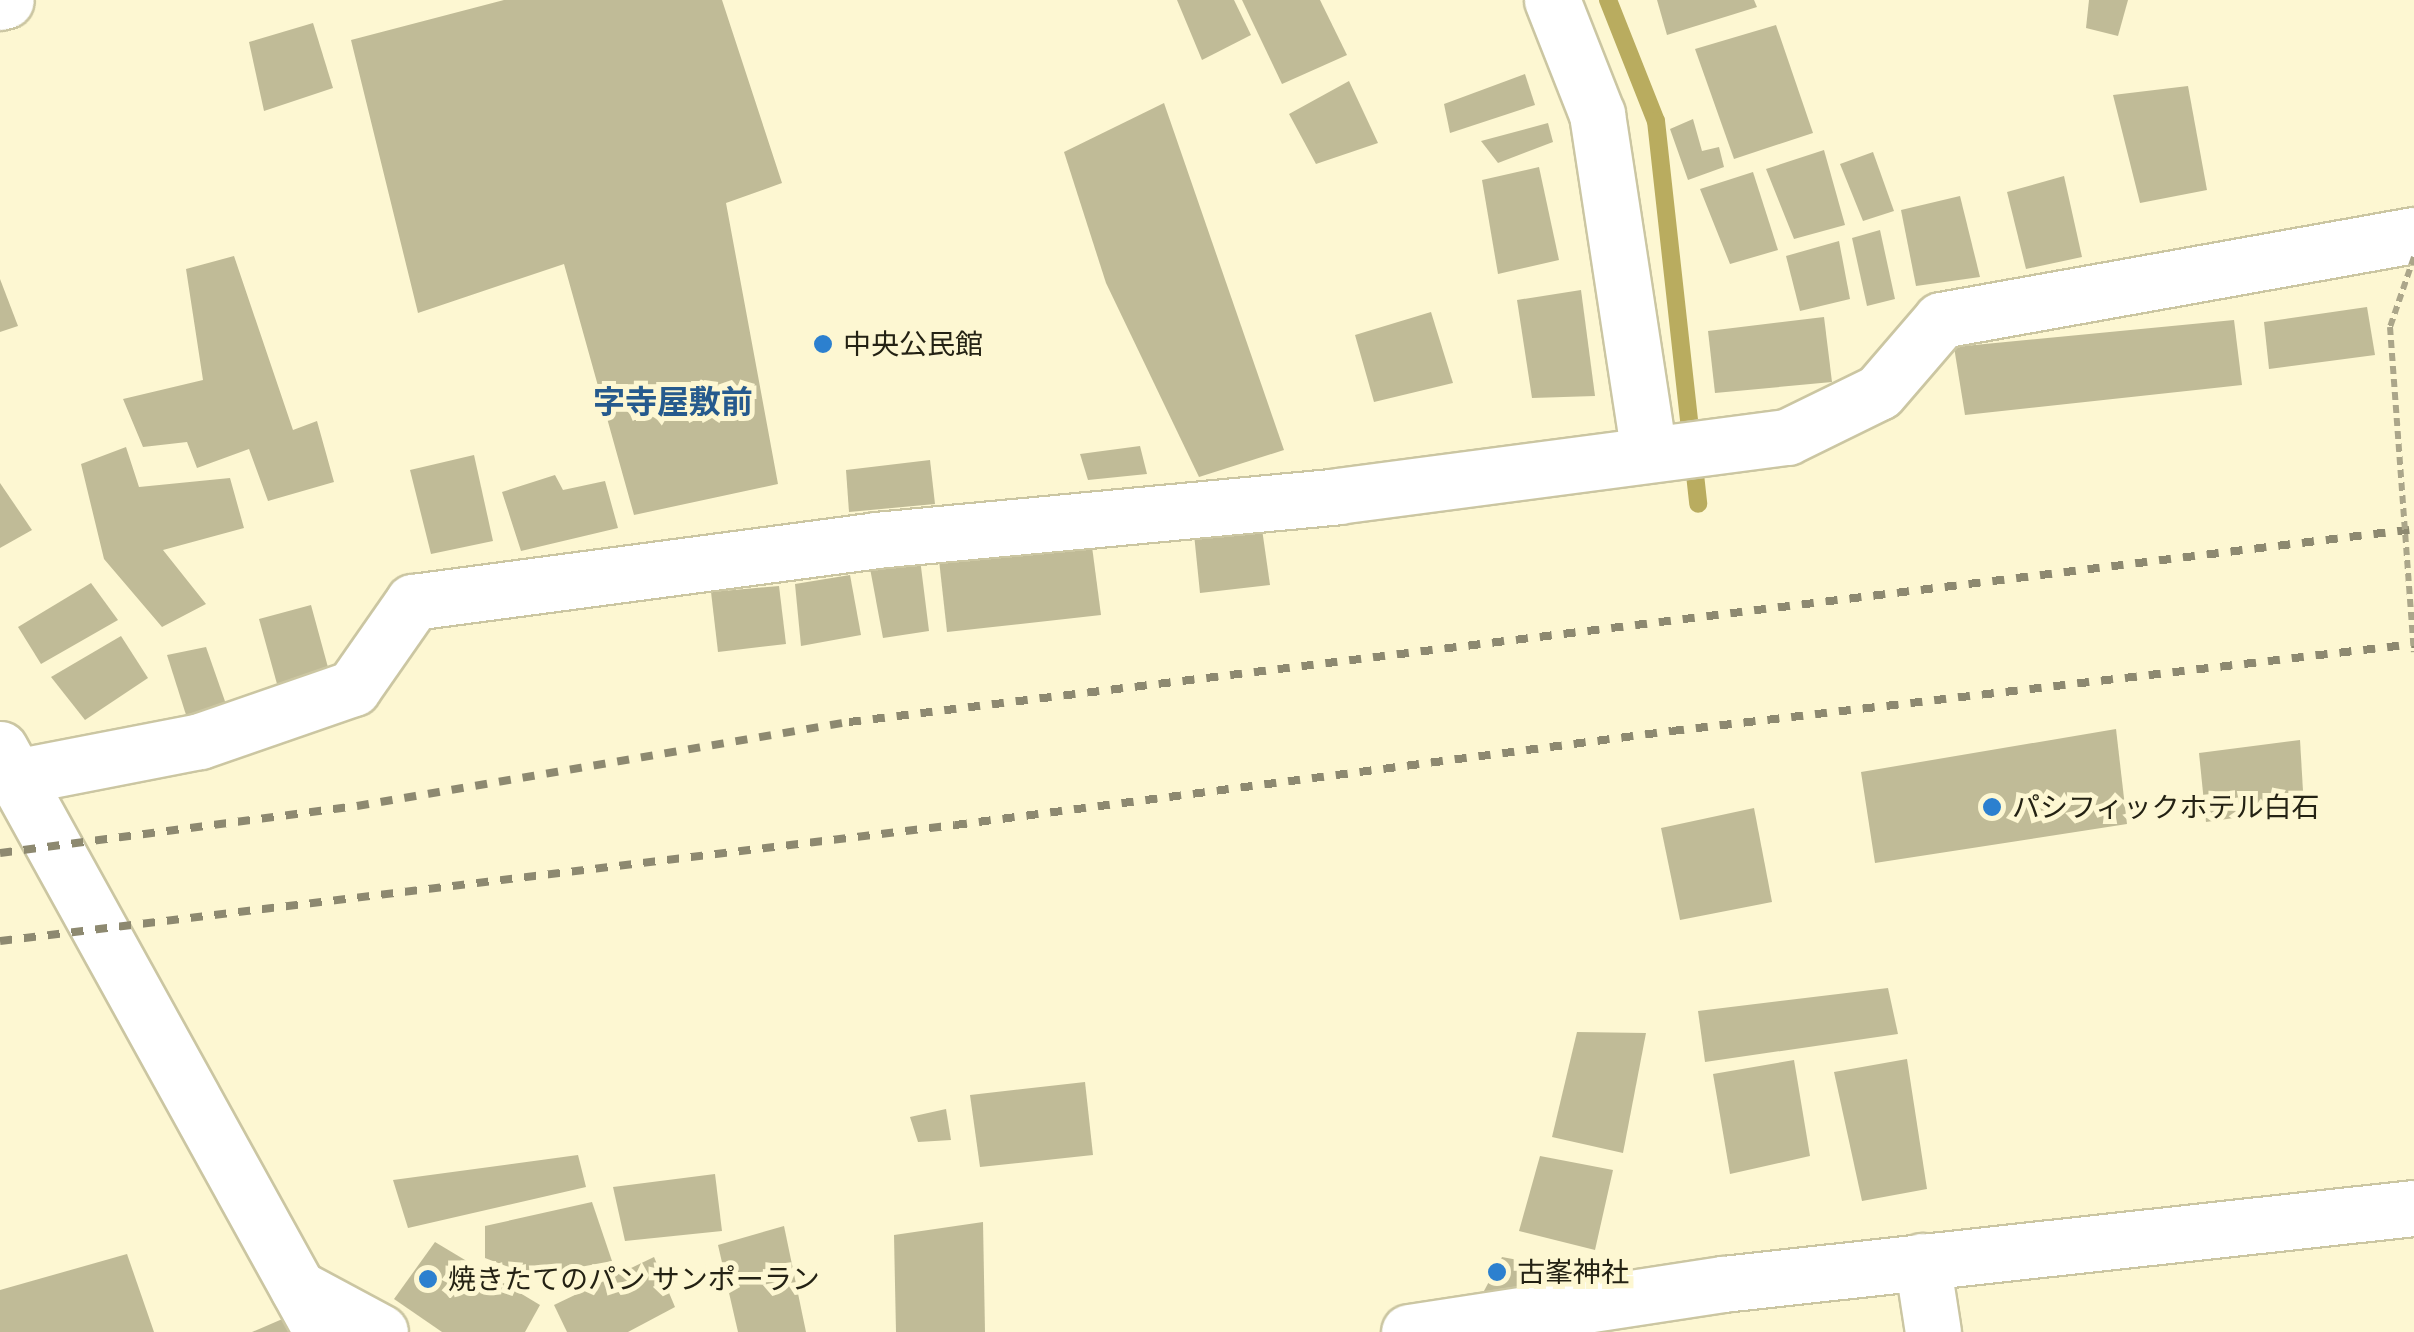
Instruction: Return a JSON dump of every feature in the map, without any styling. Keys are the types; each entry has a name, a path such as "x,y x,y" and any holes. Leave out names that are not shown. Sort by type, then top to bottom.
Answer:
{"street":[{"path":"1552,0 1597,114 1661,452"},
{"path":"380,1332 310,1310 7,763 200,741 353,688 413,602 876,540 1338,496 1787,437 1879,392 1941,320 2046,298 2414,235"},
{"path":"1409,1332 1723,1284 2414,1208"},
{"path":"1922,1261 1933,1332"}],"path":[{"path":"2414,256 2390,327 2414,652"}],"building":[{"path":"504,0 722,0 782,183 726,203 778,484 634,515 564,264 418,313 351,40"},
{"path":"1177,0 1234,0 1251,35 1202,60"},
{"path":"1242,0 1320,0 1347,55 1282,84"},
{"path":"1657,0 1754,0 1757,7 1667,35"},
{"path":"2089,0 2128,0 2118,36 2086,28"},
{"path":"313,23 333,88 264,111 249,42"},
{"path":"1776,25 1813,133 1734,159 1695,49"},
{"path":"1525,74 1535,105 1450,133 1444,104"},
{"path":"1349,81 1378,143 1316,164 1289,114"},
{"path":"2188,86 2207,190 2140,203 2113,95"},
{"path":"1164,103 1284,450 1199,477 1106,283 1064,152"},
{"path":"1693,119 1702,151 1719,147 1724,167 1688,180 1670,129"},
{"path":"1548,123 1553,142 1498,163 1481,141"},
{"path":"1824,150 1845,225 1794,239 1766,169"},
{"path":"1873,152 1894,211 1863,221 1840,164"},
{"path":"1539,167 1559,260 1498,274 1482,180"},
{"path":"1753,172 1778,250 1730,264 1700,189"},
{"path":"2064,176 2082,257 2026,269 2007,192"},
{"path":"1960,196 1980,277 1916,286 1901,210"},
{"path":"1880,230 1895,299 1867,306 1852,238"},
{"path":"1839,241 1850,299 1800,311 1786,256"},
{"path":"234,256 293,430 317,421 334,482 268,501 249,449 197,468 187,442 143,447 123,399 203,380 186,269"},
{"path":"0,279 18,326 0,332"},
{"path":"1581,290 1595,396 1532,398 1517,300"},
{"path":"2367,307 2375,355 2269,369 2264,322"},
{"path":"1431,312 1453,383 1374,402 1355,335"},
{"path":"1824,317 1832,382 1715,393 1708,331"},
{"path":"2234,320 2242,385 1965,415 1954,347"},
{"path":"1140,446 1147,474 1088,480 1080,454"},
{"path":"126,447 139,487 230,478 244,528 163,550 206,604 162,627 104,559 81,464"},
{"path":"474,455 493,541 431,554 410,470"},
{"path":"930,460 935,504 849,512 846,470"},
{"path":"555,475 563,490 605,481 618,528 521,551 502,492"},
{"path":"0,483 32,530 0,548"},
{"path":"1262,529 1270,585 1200,593 1194,534"},
{"path":"1091,539 1101,615 947,632 938,551"},
{"path":"919,551 929,631 883,638 869,563"},
{"path":"850,575 861,635 801,646 795,584"},
{"path":"91,583 118,620 41,664 18,627"},
{"path":"779,586 786,644 718,652 711,592"},
{"path":"311,605 329,671 277,684 259,619"},
{"path":"121,636 148,678 85,720 51,677"},
{"path":"206,647 227,707 187,718 167,655"},
{"path":"2116,729 2127,824 1875,863 1861,772"},
{"path":"2300,740 2304,808 2206,822 2199,753"},
{"path":"1754,808 1772,902 1680,920 1661,828"},
{"path":"1888,988 1898,1034 1705,1062 1698,1011"},
{"path":"1577,1032 1646,1033 1623,1153 1552,1137"},
{"path":"1907,1059 1927,1189 1862,1201 1834,1072"},
{"path":"1794,1060 1810,1156 1730,1174 1713,1074"},
{"path":"1085,1082 1093,1155 980,1167 970,1095"},
{"path":"946,1109 951,1140 918,1142 910,1117"},
{"path":"578,1155 586,1187 408,1228 393,1180"},
{"path":"1540,1156 1613,1170 1595,1250 1519,1231"},
{"path":"715,1174 722,1231 625,1241 613,1187"},
{"path":"592,1202 612,1261 532,1276 485,1258 485,1226"},
{"path":"983,1222 985,1332 896,1332 894,1235"},
{"path":"784,1226 806,1332 738,1332 718,1245"},
{"path":"435,1242 540,1305 525,1332 442,1332 394,1299"},
{"path":"127,1254 154,1332 0,1332 0,1290"},
{"path":"654,1257 675,1307 628,1332 567,1332 554,1305"},
{"path":"1502,1257 1529,1262 1513,1306 1475,1308"},
{"path":"294,1314 303,1332 252,1332"}],"waterway":[{"path":"1608,0 1656,121 1698,504"}],"railway":[{"path":"0,853 357,806 849,722 2414,529"},
{"path":"0,941 955,825 1672,731 2414,644"}],"place":[{"name":"中央公民館","path":"823,344"},
{"name":"パシフィックホテル白石","path":"1992,807"},
{"name":"古峯神社","path":"1497,1272"},
{"name":"焼きたてのパン サンポーラン","path":"428,1279"}],"district":[{"name":"字寺屋敷前","path":"673,402"}]}
